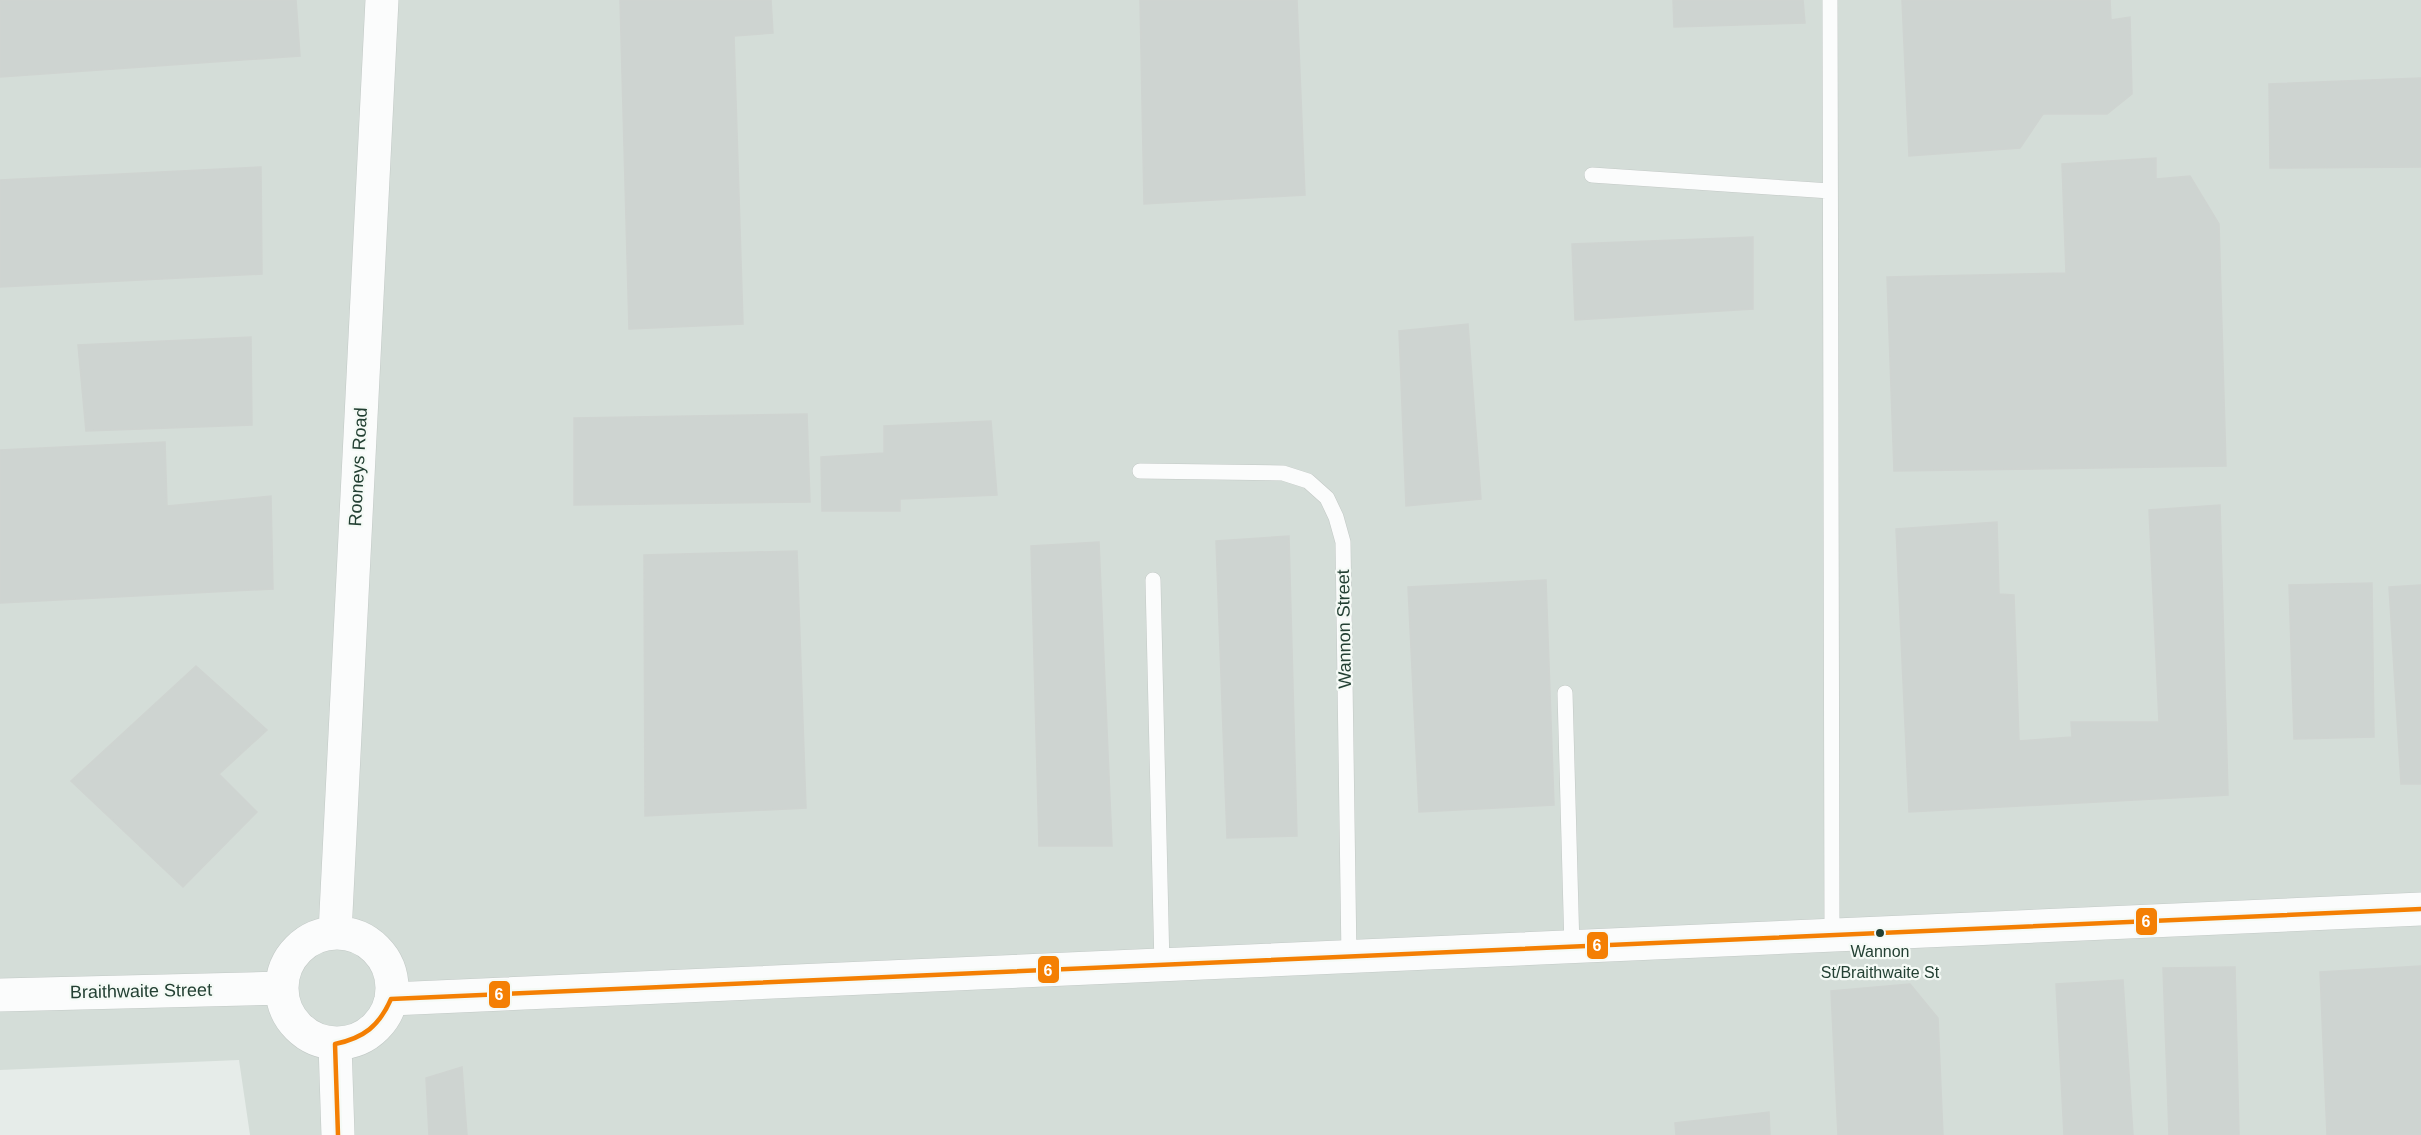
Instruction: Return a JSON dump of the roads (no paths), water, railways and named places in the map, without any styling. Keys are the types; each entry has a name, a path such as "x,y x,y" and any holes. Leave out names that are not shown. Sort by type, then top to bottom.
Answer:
{"street":[{"name":"Rooneys Road","path":"335,933 382,0"},
{"path":"391,999 2421,909"},
{"path":"335,933 354,936 372,946 385,961 391,980 391,999 384,1017 371,1032 354,1041 335,1044 320,1041 306,1034 294,1024 286,1011 282,988 282,978 289,961 301,946 317,937 335,933"},
{"name":"Braithwaite Street","path":"0,995 282,988"},
{"path":"335,1044 338,1135"}],"lane":[{"path":"1830,0 1832,936"},
{"path":"1592,176 1830,191"},
{"name":"Wannon Street","path":"1140,471 1283,473 1308,481 1327,498 1336,517 1343,542 1348,958"},
{"path":"1153,579 1162,966"},
{"path":"1565,693 1572,948"}],"place":[{"name":"Wannon St/Braithwaite St","path":"1880,933"}]}
